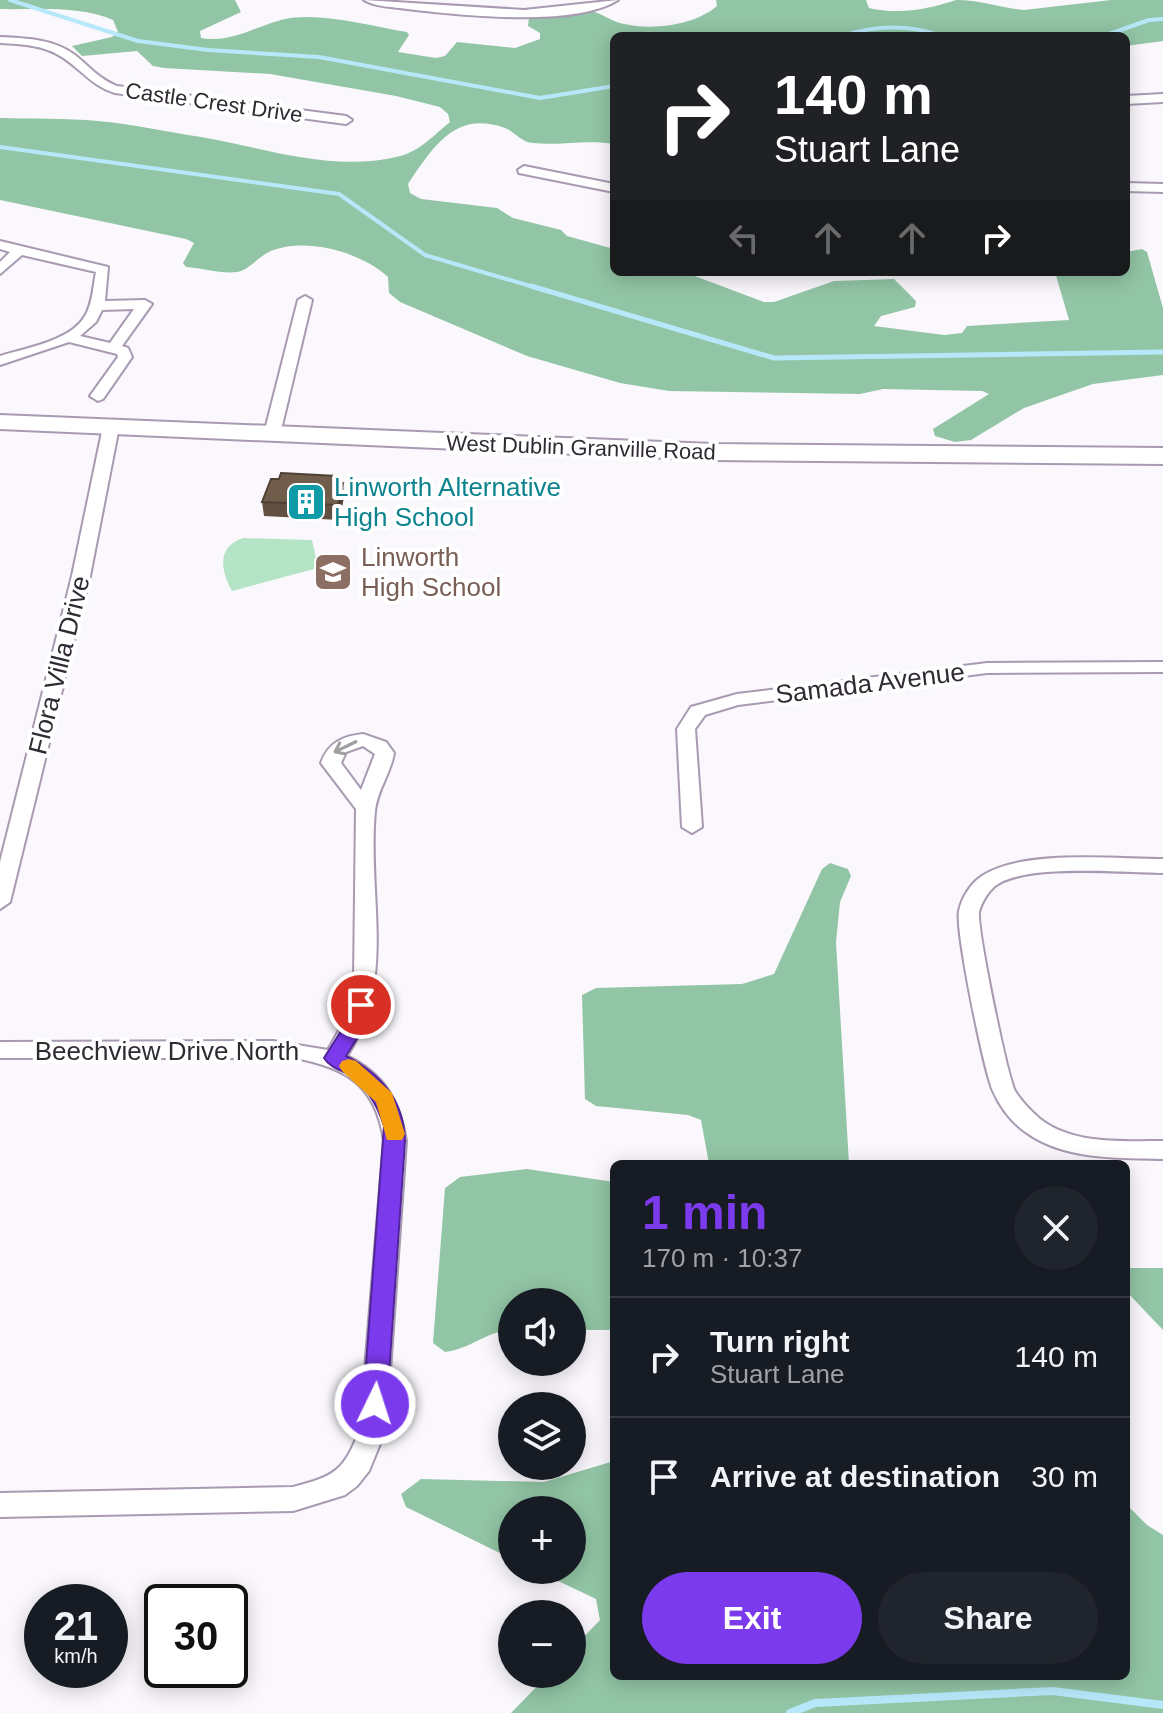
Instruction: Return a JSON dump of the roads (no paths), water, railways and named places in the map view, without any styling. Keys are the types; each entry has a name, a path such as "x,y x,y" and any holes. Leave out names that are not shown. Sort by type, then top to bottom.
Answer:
{"main road":[{"name":"West Dublin Granville Road","path":"0,422 713,452 1163,456"}],"street":[{"path":"370,0 443,9 520,12 568,10 612,0"},
{"name":"Castle Crest Drive","path":"0,40 55,49 72,59 91,79 115,89 346,120"},
{"path":"1130,100 1163,98"},
{"path":"524,170 610,187"},
{"path":"1130,187 1163,188"},
{"path":"0,245 103,270 96,306 89,322 67,337 0,361"},
{"path":"0,270 21,248"},
{"path":"272,434 305,300"},
{"path":"96,306 145,304 115,346"},
{"path":"67,337 78,342 115,346 123,351 125,357 98,396"},
{"path":"0,349 15,355"},
{"name":"Flora Villa Drive","path":"0,902 81,576 111,427"},
{"name":"Samada Avenue","path":"692,827 686,729 698,711 737,700 987,668 1163,667"},
{"path":"0,1505 293,1499 336,1487 360,1463 373,1429 394,1126 385,1098 357,1070 334,1058 351,1032 361,1005 368,921 364,807"},
{"path":"1163,866 1028,867 998,875 987,882 971,901 969,923 1000,1078 1013,1106 1039,1130 1068,1143 1100,1149 1163,1150"},
{"name":"Beechview Drive North","path":"0,1050 291,1049 334,1058"}],"waterway":[{"path":"10,0 138,41 208,50 319,57 540,98 610,87"},
{"path":"1115,32 1149,20 1163,19"},
{"path":"859,32 892,27 928,32"},
{"path":"0,147 339,194 425,255 537,288"},
{"path":"531,286 774,358 1163,352"},
{"path":"790,1713 815,1703 1053,1691 1163,1705"}],"place":[{"name":"Linworth Alternative High School","path":"306,502"},
{"name":"Linworth High School","path":"333,572"}]}
